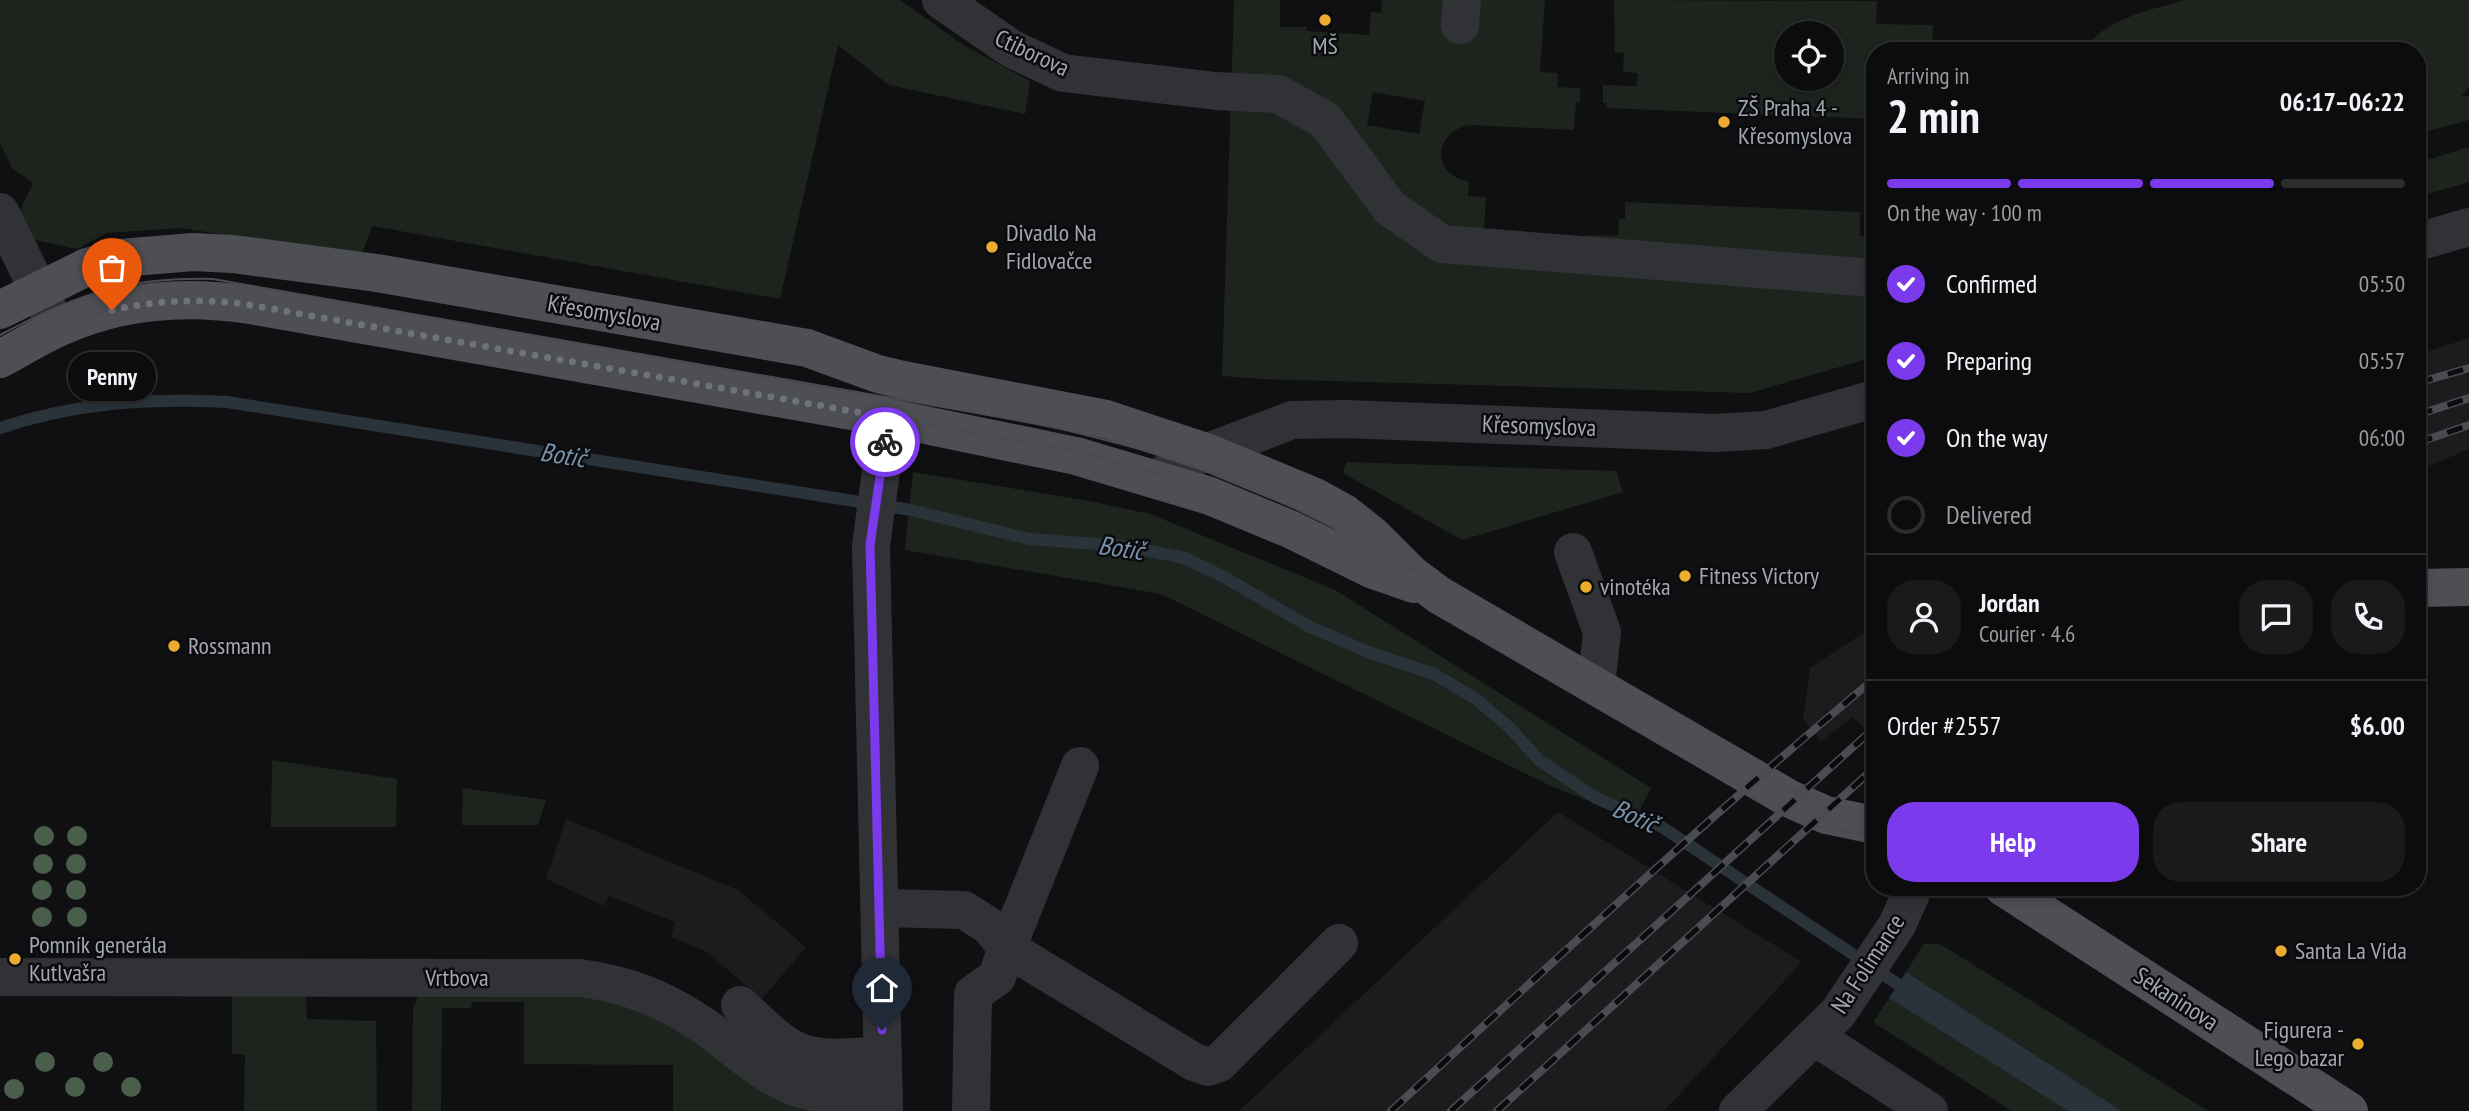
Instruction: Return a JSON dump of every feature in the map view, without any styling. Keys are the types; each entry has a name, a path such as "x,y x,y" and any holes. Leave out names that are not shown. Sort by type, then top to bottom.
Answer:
{"main road":[{"name":"Křesomyslova","path":"0,310 87,267 120,258 193,252 290,260 807,348 878,374 903,380 1106,419 1206,452 1313,496 1344,513 1439,595 1809,809 1842,820 1866,824"},
{"name":"Křesomyslova","path":"0,359 57,328 85,317 143,303 177,300 224,301 891,418 1076,456 1157,479 1249,511 1371,569 1439,595"},
{"path":"2426,588 2469,587"},
{"name":"Sekaninova","path":"2017,896 2349,1111"}],"street":[{"name":"Ctiborova","path":"941,0 1012,49 1063,73 1216,92 1279,93 1325,120 1390,208 1443,244 1866,277"},
{"path":"0,212 57,328"},
{"path":"2426,239 2469,227"},
{"name":"Křesomyslova","path":"1157,479 1182,462 1292,420 1344,419 1715,433 1766,430 1866,401"},
{"path":"740,1005 786,1045 805,1054 821,1056 884,1086 870,545 891,418"},
{"path":"1573,552 1602,632 1596,686"},
{"path":"971,1111 973,994 997,977 1080,766"},
{"name":"Na Folimance","path":"1738,1111 1827,1025 1896,925 1910,896"},
{"path":"880,908 964,910 989,926 1007,948 1194,1062 1208,1067 1219,1063 1339,943"},
{"name":"Vrtbova","path":"0,977 580,978 616,983 649,993 704,1026 772,1077 792,1085 809,1091 884,1086"},
{"name":"Na Folimance","path":"1827,1025 1929,1111"}],"shaded area":[{"path":"0,0 900,0 965,46 1030,81 1025,114 889,85 838,45 780,299 372,226 361,256 181,228 107,233 77,249 31,239 15,221 33,183 12,168 0,143"},
{"path":"1234,0 1280,0 1280,27 1306,27 1306,31 1369,35 1371,12 1381,13 1382,0 1545,0 1540,72 1558,73 1557,87 1580,88 1574,130 1469,125 1457,129 1448,136 1443,145 1441,154 1448,172 1469,181 1468,196 1486,197 1484,231 1587,239 1587,235 1618,236 1619,219 1625,219 1625,202 1860,212 1860,236 1866,236 1866,359 1750,393 1222,376","holes":["1373,92 1425,101 1419,134 1367,125"]},
{"path":"1614,0 1877,1 1876,24 1933,25 1932,42 1866,42 1866,119 1607,108 1607,103 1603,103 1603,85 1637,86 1638,73 1623,72 1624,53 1615,52"},
{"path":"2186,0 2469,0 2469,87 2461,97 2469,96 2469,120 2426,132 2426,42 2090,42 2116,23"},
{"path":"2469,147 2469,182 2426,194 2426,160"},
{"path":"2469,338 2469,449 2426,467 2426,352"},
{"path":"1346,462 1616,471 1623,492 1462,540 1343,473"},
{"path":"913,472 1089,501 1150,514 1335,590 1651,788 1635,819 1551,786 1161,594 905,550"},
{"path":"1866,631 1866,730 1853,717 1821,741 1803,719 1810,668"},
{"path":"272,760 397,779 396,827 271,827"},
{"path":"463,788 546,800 538,825 462,825"},
{"path":"1558,812 1802,962 1664,1111 1239,1111"},
{"path":"566,819 738,890 806,947 762,999 705,951 671,937 675,922 609,896 604,906 546,879"},
{"path":"1924,944 1940,944 2208,1111 2122,1111 1906,972"},
{"path":"1906,972 2122,1111 2068,1111 1889,998"},
{"path":"430,990 620,999 816,1111 673,1111 673,1065 524,1064 524,1002 472,1002 471,1008 442,1008 441,1111 412,1111 413,1008 418,996"},
{"path":"232,994 306,994 307,1019 376,1021 377,1111 244,1111 245,1055 232,1054"},
{"path":"1889,998 2068,1111 2012,1111 1873,1022"}],"waterway":[{"name":"Botič","path":"0,428 56,413 112,404 227,402 911,510 1029,539 1124,546 1185,558 1224,577 1310,627 1371,653 1434,674 1476,699 1510,728 1539,760 1596,798 1662,827 1911,993"}],"tram line":[{"path":"0,335 53,309 102,291 153,281 213,279 1045,425 1114,442 1215,474 1310,516 1476,605 1780,784 1826,803 1866,812"},
{"path":"0,359 58,328 98,313 139,304 224,301 1076,451 1163,475 1212,491 1248,507 1335,550 1587,690 1673,741 1762,802 1786,815 1820,827 1866,834"},
{"path":"2426,577 2469,576"},
{"path":"2426,598 2469,597"}],"railway":[{"path":"2426,380 2469,368"},
{"path":"2426,412 2469,398"},
{"path":"2426,440 2469,425"},
{"path":"1391,1111 1690,838 1866,686"},
{"path":"1451,1111 1866,735"},
{"path":"1497,1111 1866,775"}],"way so far":[{"path":"112,310 143,303 177,300 224,301 250,305 891,418 885,442"}],"place":[{"name":"MŠ","path":"1325,20"},
{"name":"ZŠ Praha 4 - Křesomyslova","path":"1724,122"},
{"name":"Divadlo Na Fidlovačce","path":"992,247"},
{"name":"Penny","path":"112,310"},
{"name":"Fitness Victory","path":"1685,576"},
{"name":"vinotéka","path":"1586,587"},
{"name":"Rossmann","path":"174,646"},
{"name":"Santa La Vida","path":"2281,951"},
{"name":"Pomník generála Kutlvašra","path":"15,959"},
{"name":"Figurera - Lego bazar","path":"2358,1044"}],"route":[{"path":"882,1030 870,545 885,442"}]}
